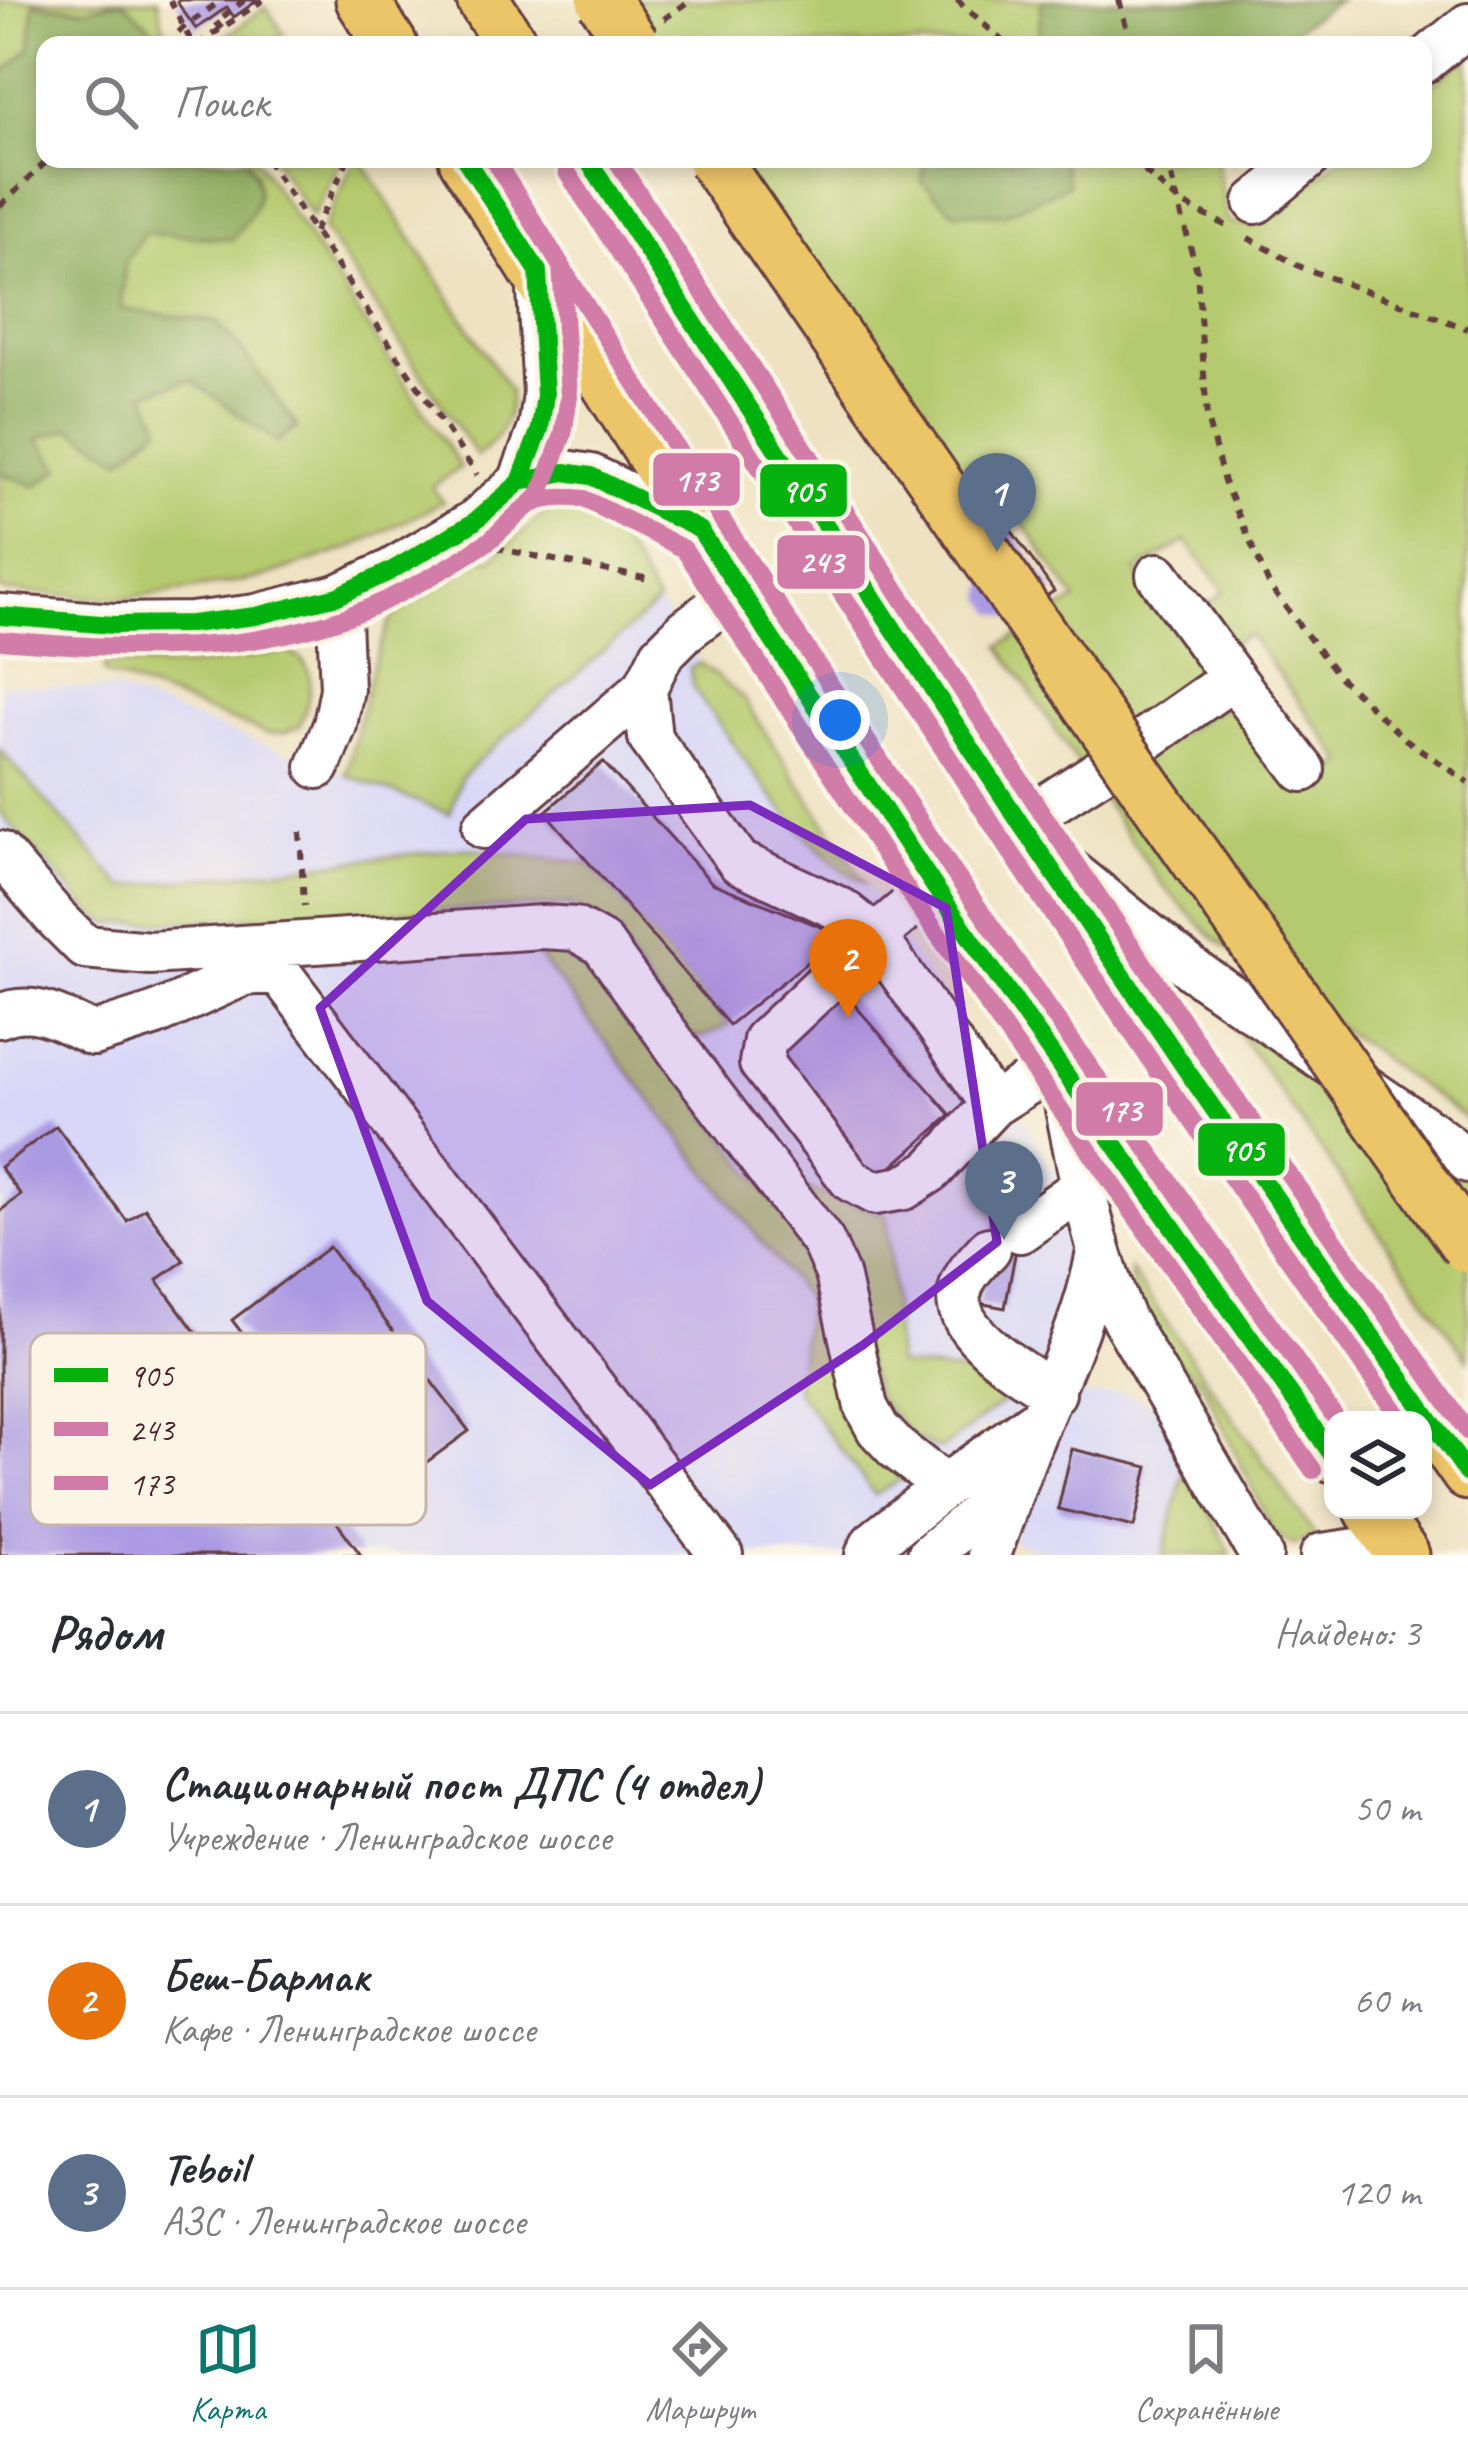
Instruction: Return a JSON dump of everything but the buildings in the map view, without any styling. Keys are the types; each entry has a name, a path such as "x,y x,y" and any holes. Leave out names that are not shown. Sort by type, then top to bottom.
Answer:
{"main road":[{"path":"362,0 385,36"},
{"path":"483,0 506,36"},
{"path":"603,0 628,36"},
{"path":"471,168 700,530 934,886 1324,1443"},
{"path":"592,168 1026,831 1468,1474"},
{"path":"719,168 1145,788 1468,1247"},
{"path":"1377,1519 1403,1555"}],"street":[{"path":"1432,55 1468,25"},
{"path":"1256,202 1296,168"},
{"path":"520,482 544,412 538,272"},
{"path":"0,616 113,625 190,624 256,616 338,596 475,522 520,482 565,472 591,476 700,530"},
{"path":"1159,575 1303,770"},
{"path":"484,827 645,688 662,654 740,589"},
{"path":"318,766 335,724 342,689 338,596"},
{"path":"1233,678 1099,772 1026,831 1193,970 1468,1161"},
{"path":"645,688 650,738 739,862 842,910 875,935 993,1105"},
{"path":"0,853 85,947 150,953 542,927 575,929 602,944 823,1242 837,1274 866,1407 896,1448 945,1486"},
{"path":"704,1085 765,1040 934,886"},
{"path":"0,1016 14,1010 44,1012 93,1034 156,1014 244,974 278,971 721,1555"},
{"path":"765,1040 761,1063 851,1180 875,1193 904,1187 932,1170 993,1105 1058,1064 1098,1251 1124,1320 1261,1555"},
{"path":"1047,1405 981,1339 961,1310 959,1296 963,1280 1004,1240 1084,1186"},
{"path":"989,1555 1075,1341 1098,1251"},
{"path":"867,1555 872,1543 1047,1405 1089,1361 1107,1355 1149,1362"},
{"path":"929,1555 1015,1483"},
{"path":"1322,1555 1356,1550 1384,1555"}],"path":[{"path":"170,0 190,36"},
{"path":"175,36 222,0"},
{"path":"221,29 216,22 241,0"},
{"path":"210,36 263,0"},
{"path":"957,0 997,36"},
{"path":"1119,0 1129,36"},
{"path":"0,206 40,168"},
{"path":"272,168 477,475"},
{"path":"314,232 344,168"},
{"path":"1141,168 1179,202 1301,267 1468,329"},
{"path":"1169,168 1197,272 1207,418 1224,482 1270,587 1340,678 1406,739 1468,782"},
{"path":"487,542 505,550 649,579"},
{"path":"300,832 306,942"}],"highlighted area":[{"path":"750,805 946,908 997,1242 863,1345 650,1485 427,1301 320,1008 526,819"}],"shaded area":[{"path":"658,603 700,663 742,697 1057,1173 1081,1220 1084,1274 1019,1412 971,1436 995,1468 933,1512 963,1555 0,1555 0,684 116,690 450,813 461,778"},
{"path":"1119,1393 1145,1399 1158,1410 1186,1463 1163,1555 1060,1555 1011,1541 1073,1398"}],"green space":[{"path":"0,0 158,0 163,26 170,36 160,36 123,1 83,9 34,3 30,48 1,79"},
{"path":"624,0 1042,0 1039,36 649,36"},
{"path":"1042,0 1339,0 1285,36 1039,36"},
{"path":"123,1 160,36 36,36 36,168 251,168 257,202 232,239 144,233 125,262 121,309 217,322 297,427 277,442 191,380 145,393 161,426 122,459 70,428 38,439 60,469 36,486 0,473 0,77 30,48 34,3 83,9"},
{"path":"266,7 284,34 281,36 226,36"},
{"path":"1468,56 1468,1120 1214,938 1163,886 1097,791 1213,711 1232,709 1295,793 1344,762 1249,634 1229,646 1202,608 1225,591 1186,541 1136,571 1199,658 1202,673 1196,684 1080,767 1000,646 1076,600 987,471 964,488 741,168 924,168 922,182 954,212 1004,214 1067,185 1064,168 1218,168 1228,221 1255,227 1329,168 1432,168 1432,86"},
{"path":"252,168 262,168 461,467 432,487 443,502 350,548 262,578 124,599 0,591 0,473 37,485 37,439 144,393 191,380 277,441 296,428 217,322 121,310 125,262 144,233 232,239 257,175"},
{"path":"279,168 337,168 312,217"},
{"path":"351,168 366,168 510,391 502,428 477,456 323,229"},
{"path":"924,168 1064,168 1068,185 1004,214 954,212 922,182"},
{"path":"565,500 580,503 607,524 658,603 461,778 450,814 346,775 373,664 391,618 484,557 489,561"},
{"path":"284,652 304,662 310,682 300,726 283,733 268,734 104,673 105,664 190,667"},
{"path":"700,663 742,697 865,883 805,835 750,767 693,686 690,668"},
{"path":"0,750 123,887 464,848 590,864 729,1025 704,1037 685,1035 607,925 571,905 111,924 91,912 0,813"},
{"path":"526,940 563,941 595,962 801,1238 904,1478 875,1495 796,1390 807,1300"},
{"path":"1221,1008 1468,1178 1468,1359"},
{"path":"807,1189 887,1215 897,1365 968,1373 1004,1401 943,1448 914,1438 878,1398"},
{"path":"1130,1270 1316,1537 1293,1545 1274,1534 1204,1386 1148,1329"},
{"path":"1186,1463 1231,1555 1163,1555"}],"transit line":[{"name":"905","path":"458,532 520,482 540,429 545,395 538,271 471,168"},
{"name":"173","path":"499,168 954,873 1331,1411"},
{"name":"243","path":"471,552 540,495 563,435 569,396 561,265 500,168"},
{"name":"905","path":"593,168 1020,823 1468,1474"},
{"name":"173","path":"622,168 1040,810 1468,1432"},
{"name":"243","path":"567,172 1000,836 1395,1411"},
{"name":"905","path":"0,616 113,625 191,624 256,616 338,596 474,522 520,482 565,472 591,476 700,530 934,886 1324,1443"},
{"name":"243","path":"0,640 154,647 256,640 306,629 355,614 402,592 489,541 525,508 549,499 584,499 684,549 914,900 1313,1470"}],"place":[{"name":"Стационарный пост ДПС (4 отдел)","path":"997,552"},
{"name":"Беш-Бармак","path":"848,1018"},
{"name":"Teboil","path":"1004,1240"}]}
